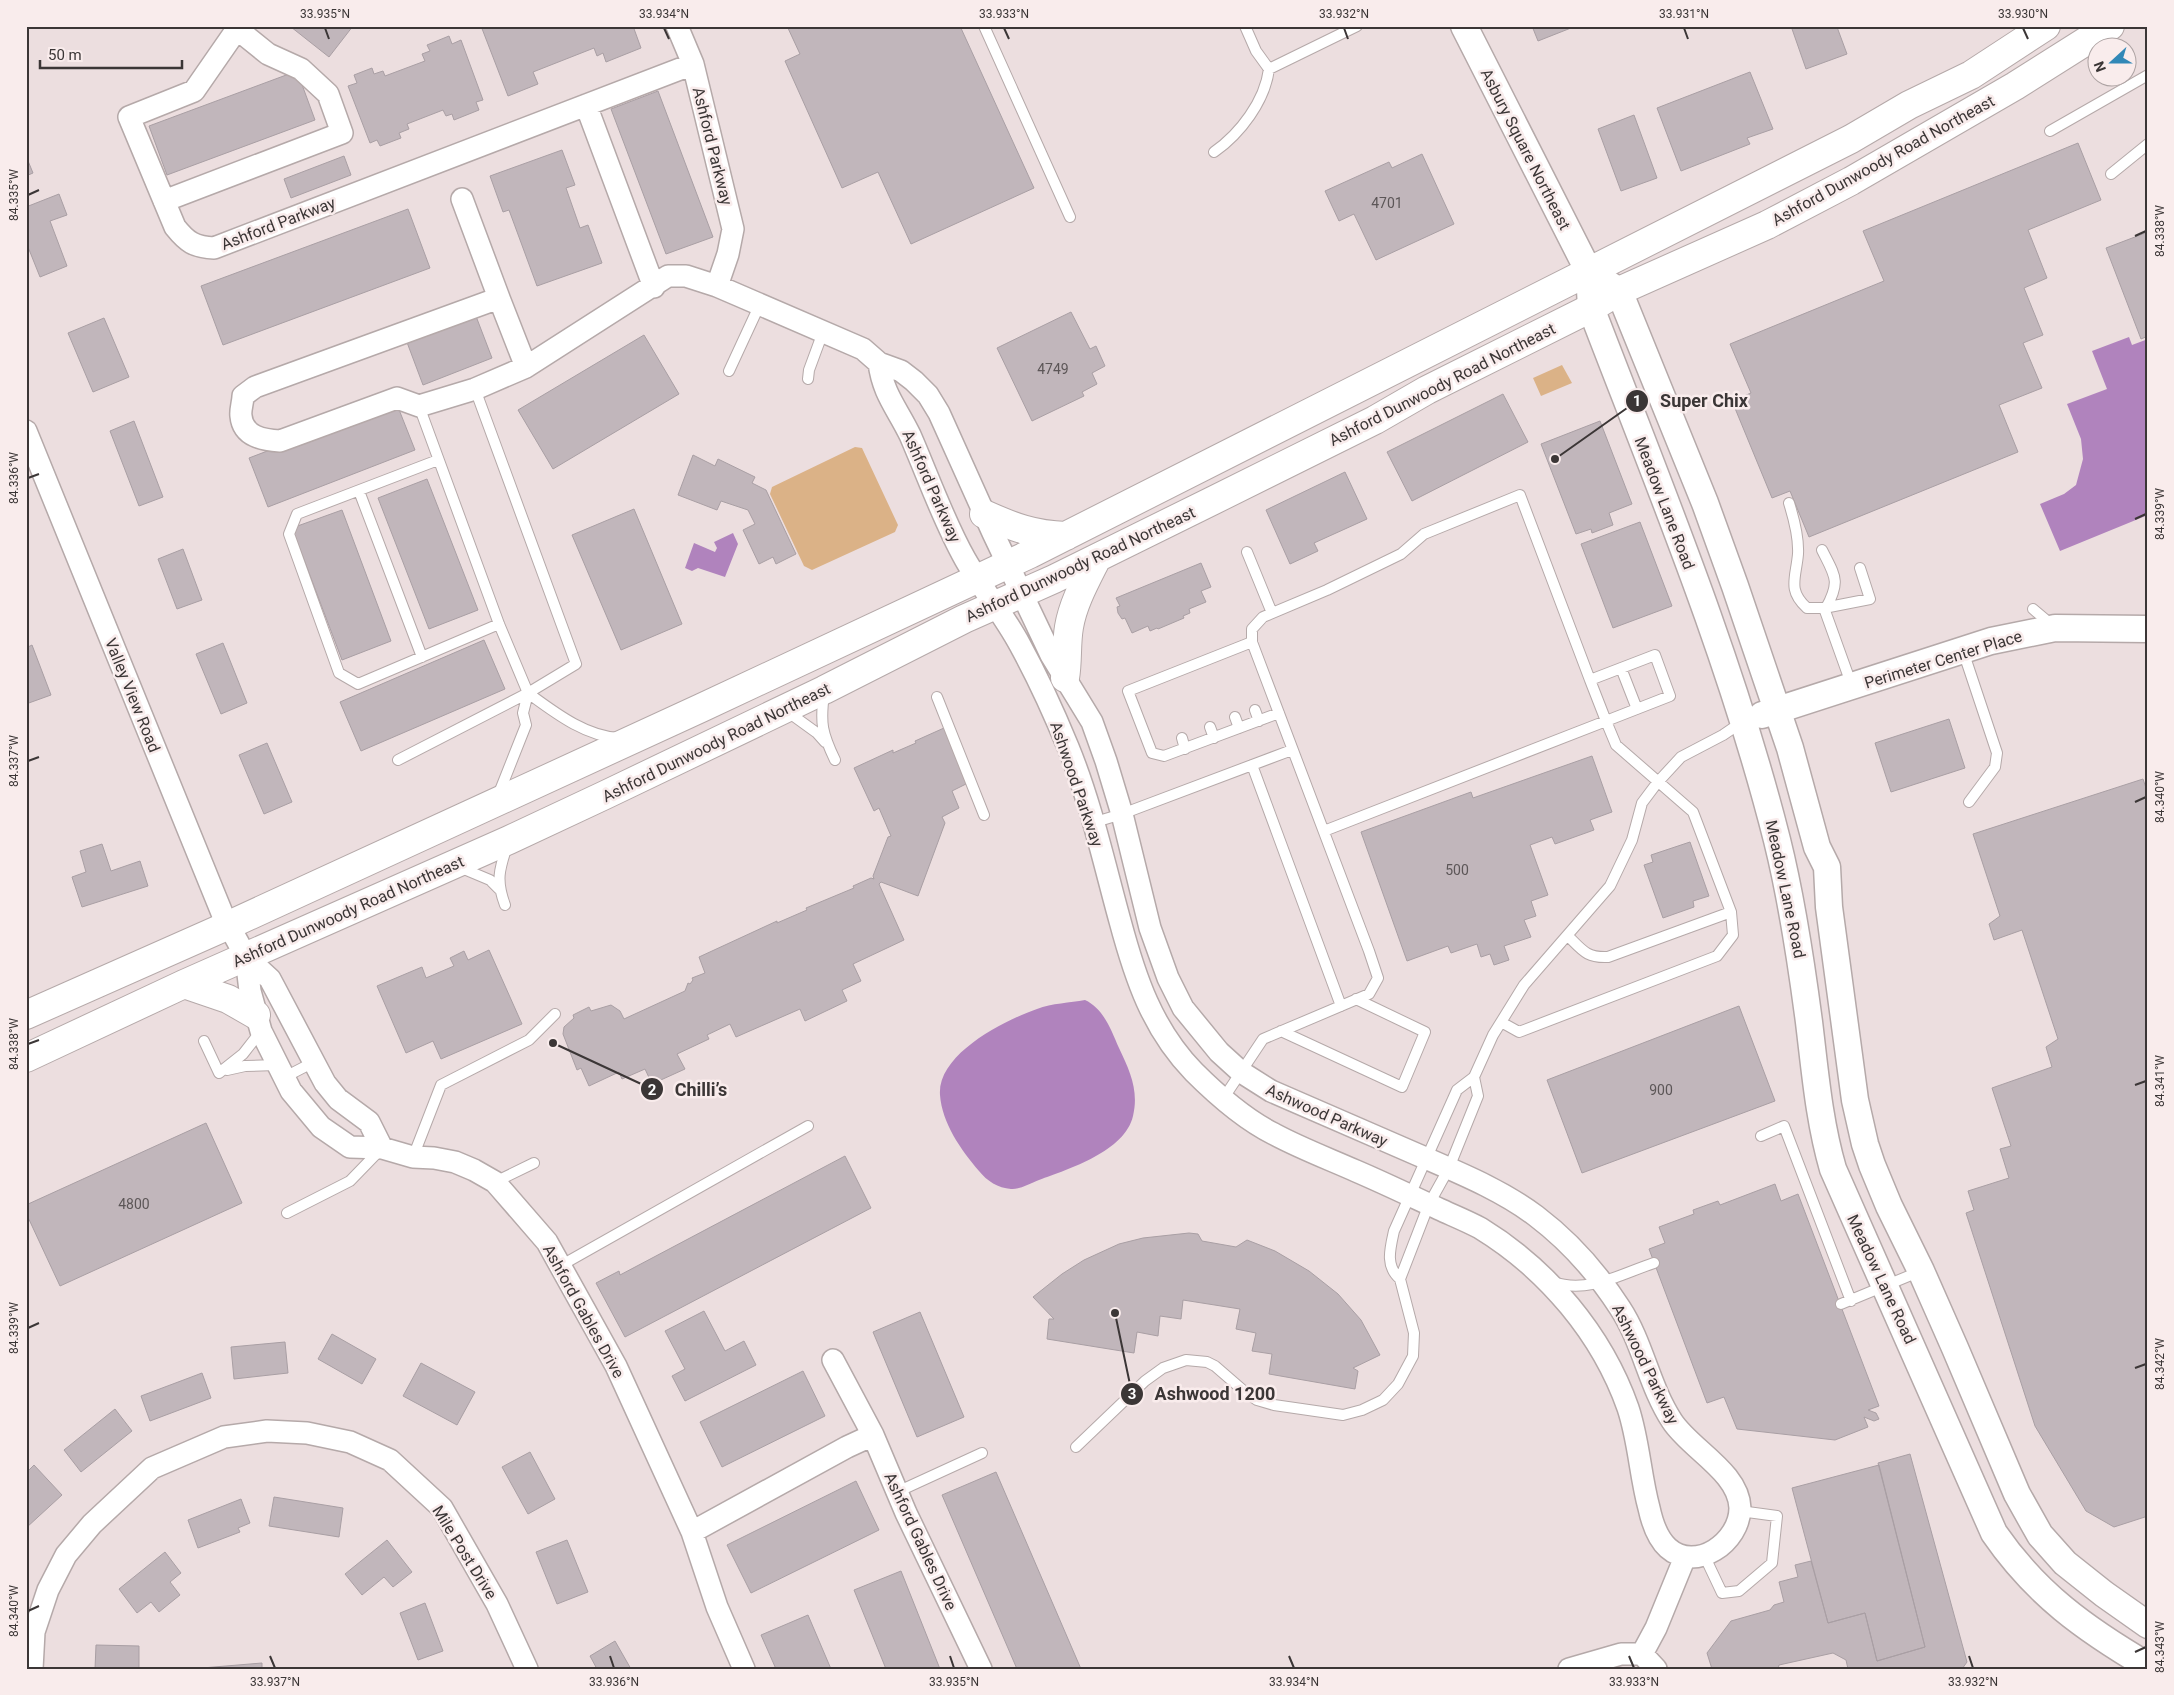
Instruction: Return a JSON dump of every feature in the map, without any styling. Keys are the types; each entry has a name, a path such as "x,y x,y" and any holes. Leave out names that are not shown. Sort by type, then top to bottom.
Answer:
{"main road":[{"name":"Ashford Dunwoody Road Northeast","path":"26,1058 184,984 509,840 824,690 964,619 1097,558 1375,420 1427,390 1591,308 1619,291 1766,225 1851,181 2015,86 2110,26"},
{"name":"Ashford Dunwoody Road Northeast","path":"26,1015 229,925 634,739 1066,536 1781,175 1880,123 1909,105 1971,75 2039,30"},
{"path":"984,514 1022,531 1040,535 1066,536"},
{"path":"1065,678 1067,640 1072,614 1084,582 1097,558"},
{"path":"184,984 228,999 258,1023"}],"street":[{"name":"Ashford Parkway","path":"677,26 693,64 733,229 728,254 718,286"},
{"name":"Asbury Square Northeast","path":"1466,28 1589,272"},
{"name":"Ashford Parkway","path":"164,201 342,133 328,94 301,69 268,54 236,29 194,91 129,117 164,201 175,227 186,240 201,247 214,248 693,64"},
{"path":"586,105 654,287"},
{"path":"462,199 526,367"},
{"path":"1589,272 1619,291 1705,503 1778,710 1817,846 1827,867 1829,907 1836,945 1855,1100 1864,1144 1889,1206 1921,1271 2017,1494 2040,1535 2065,1563 2104,1594 2148,1624"},
{"name":"Meadow Lane Road","path":"1589,272 1591,308 1696,585 1744,720 1773,823 1792,906 1826,1148 1833,1169 1994,1533 2013,1560 2036,1586 2071,1616 2109,1644 2148,1666"},
{"path":"499,298 255,387 243,396 241,416 249,432 262,440 280,441 397,398 419,406 475,389 526,367 654,287 668,276 686,276 718,286 863,349 879,363 901,371 914,381 928,394 939,413 1008,564"},
{"name":"Ashford Parkway","path":"879,363 882,382 887,395 907,429 965,558 995,605"},
{"name":"Valley View Road","path":"26,431 216,901 246,957"},
{"name":"Ashwood Parkway","path":"1008,564 1051,656 1092,722 1122,814 1150,928 1168,978 1183,1008 1219,1052 1241,1072 1271,1091 1449,1168 1498,1192 1542,1220 1566,1242 1601,1282 1623,1312 1668,1415 1681,1434 1729,1479 1737,1494 1740,1511"},
{"name":"Ashwood Parkway","path":"995,605 1019,642 1070,752 1132,964 1146,1003 1168,1041 1190,1068 1223,1099 1271,1133 1476,1226 1514,1251 1547,1280 1587,1328 1608,1366 1627,1407 1639,1454 1646,1499 1658,1536 1670,1551 1695,1556"},
{"name":"Perimeter Center Place","path":"1744,720 1991,641 2055,628 2148,629"},
{"path":"246,957 270,979 312,1062 325,1083 338,1099 368,1122 382,1148"},
{"name":"Ashford Gables Drive","path":"246,957 250,991 258,1023 280,1071 305,1110 321,1127 350,1147 382,1148 414,1157 455,1162 474,1170 495,1182 546,1242 616,1366 692,1532 717,1607 744,1669"},
{"name":"Ashford Gables Drive","path":"832,1360 872,1436 981,1669"},
{"name":"Mile Post Drive","path":"32,1669 34,1632 48,1590 66,1556 92,1524 152,1468 224,1437 267,1431 307,1433 350,1442 390,1460 442,1508 497,1604 527,1669"},
{"path":"692,1532 846,1448 872,1436"},
{"path":"1569,1669 1621,1654 1649,1661 1656,1628 1695,1556 1720,1548 1734,1531 1740,1511"}],"lane":[{"path":"984,26 1070,217"},
{"path":"1214,152 1227,143 1254,110 1267,82 1269,69 1256,51 1245,26"},
{"path":"1269,69 1357,26"},
{"path":"2050,131 2148,75"},
{"path":"2110,174 2148,144"},
{"path":"729,371 760,304"},
{"path":"808,379 808,370 823,332"},
{"path":"398,760 528,693 576,664 475,389"},
{"path":"419,406 499,624 528,693 556,714 583,728 611,738 634,739"},
{"path":"438,460 297,514 290,534 339,673 358,684 499,624"},
{"path":"359,491 422,657"},
{"path":"1223,1099 1263,1039 1368,994 1378,978 1252,642 1252,629 1262,617 1326,590 1401,554 1424,534 1520,495 1616,745 1657,783 1693,812 1731,912 1733,935 1716,956 1519,1032 1501,1022"},
{"path":"1788,503 1796,531 1798,554 1794,588 1797,599 1808,608 1825,608 1870,599 1860,568"},
{"path":"1822,550 1835,580 1836,591 1825,608"},
{"path":"1247,552 1272,613"},
{"path":"1825,608 1852,687"},
{"path":"2034,609 2055,628"},
{"path":"1252,642 1234,654 1189,672 1128,691 1152,753 1164,756 1279,713"},
{"path":"1963,651 1997,753 1995,768 1969,802"},
{"path":"1324,832 1670,696 1655,655 1590,680"},
{"path":"1621,668 1637,709"},
{"path":"824,690 821,719 835,760"},
{"path":"495,802 505,783 526,725 523,713 528,693"},
{"path":"936,697 984,815"},
{"path":"783,709 793,713 829,747"},
{"path":"1255,710 1259,721"},
{"path":"1235,718 1239,728"},
{"path":"1076,1447 1150,1377 1170,1364 1186,1360 1201,1361 1215,1366 1245,1392 1266,1403 1333,1415 1352,1413 1372,1406 1383,1400 1398,1384 1413,1356 1414,1333 1400,1279 1394,1273 1389,1254 1394,1231 1457,1090 1474,1076 1488,1045 1524,985 1610,886 1632,840 1642,803 1657,783 1681,758 1744,720"},
{"path":"1210,727 1214,738"},
{"path":"1182,738 1186,749"},
{"path":"1092,823 1122,814 1292,750"},
{"path":"1252,765 1341,1006"},
{"path":"505,905 499,889 500,864 509,840"},
{"path":"453,865 490,880 499,889"},
{"path":"1568,936 1593,958 1608,957 1731,912"},
{"path":"1281,1031 1402,1087 1425,1032 1356,999"},
{"path":"414,1157 441,1085 529,1040 556,1014"},
{"path":"219,1073 243,1054 258,1023"},
{"path":"204,1041 219,1073"},
{"path":"219,1073 245,1066 280,1071 312,1062"},
{"path":"1400,1279 1429,1204 1449,1168 1478,1096 1474,1076"},
{"path":"560,1266 808,1126"},
{"path":"1761,1136 1784,1126 1846,1303 1921,1271"},
{"path":"287,1212 350,1181 382,1148"},
{"path":"495,1182 534,1163"},
{"path":"1547,1280 1561,1285 1579,1287 1601,1282 1654,1263"},
{"path":"897,1492 982,1453"},
{"path":"1695,1556 1722,1593 1739,1591 1772,1563 1777,1516 1740,1511"}],"shaded area":[{"path":"2129,337 2132,345 2148,339 2148,515 2060,551 2040,504 2064,494 2076,485 2083,459 2081,439 2067,404 2107,389 2092,351"},
{"path":"1562,365 1572,383 1541,396 1533,378"},
{"path":"855,447 862,448 898,525 895,532 812,570 804,566 770,494 772,487"},
{"path":"733,533 738,544 725,577 698,568 692,571 685,568 694,543 715,552 717,548 714,542"},
{"path":"1085,1000 1102,1014 1130,1073 1135,1107 1128,1128 1108,1149 1080,1164 1018,1188 1011,1189 997,1186 982,1175 948,1126 940,1095 942,1080 949,1066 961,1053 991,1030 1043,1007"}],"building":[{"path":"292,26 353,26 329,57"},
{"path":"481,26 633,26 641,48 606,62 603,53 597,56 594,48 533,72 538,84 508,96"},
{"path":"787,26 960,26 1034,188 911,244 878,172 842,188 785,61 800,54"},
{"path":"1532,26 1576,26 1538,41"},
{"path":"1791,26 1840,26 1837,27 1847,54 1806,69"},
{"path":"449,36 452,44 461,40 483,100 476,102 479,110 454,120 452,114 446,116 443,110 407,124 409,129 399,133 401,138 380,146 377,140 370,143 348,86 357,83 354,75 372,68 374,74 383,71 385,76 425,61 422,54 430,51 427,45"},
{"path":"297,71 315,120 167,175 149,126"},
{"path":"1750,72 1773,129 1747,138 1750,144 1681,171 1657,108"},
{"path":"658,91 713,237 666,254 611,109"},
{"path":"1634,115 1657,178 1621,191 1598,129"},
{"path":"2078,143 2101,200 2028,230 2047,278 2024,288 2043,335 2023,343 2042,388 1999,405 2018,452 1809,537 1790,491 1772,498 1732,401 1751,393 1730,344 1884,281 1863,231"},
{"path":"562,150 575,185 566,188 580,228 588,225 602,263 537,286 509,210 503,212 490,176"},
{"path":"1422,154 1454,224 1376,260 1354,214 1339,221 1325,191 1389,162 1392,168"},
{"path":"26,156 33,173 26,176"},
{"path":"344,156 351,175 291,198 284,179"},
{"path":"59,194 67,215 50,221 67,266 40,277 26,242 26,207"},
{"path":"408,209 430,268 223,345 201,286"},
{"path":"2148,232 2148,336 2141,339 2106,248"},
{"path":"474,311 492,358 423,385 405,337"},
{"path":"1071,312 1090,349 1096,346 1105,366 1092,373 1097,384 1082,392 1084,396 1032,421 997,348"},
{"path":"104,318 129,377 93,392 68,333"},
{"path":"644,335 679,394 553,469 518,410"},
{"path":"1503,394 1528,442 1412,501 1387,452"},
{"path":"396,402 415,450 268,507 249,458"},
{"path":"134,421 163,497 139,506 110,431"},
{"path":"1600,421 1632,504 1609,513 1613,525 1592,533 1591,529 1576,534 1541,444"},
{"path":"693,455 715,466 718,459 755,477 752,483 766,490 796,554 776,564 773,557 759,564 743,530 755,524 748,510 721,501 717,510 678,495"},
{"path":"1345,472 1367,519 1314,543 1318,551 1290,564 1266,510"},
{"path":"427,479 478,610 429,629 378,498"},
{"path":"634,509 682,624 621,650 572,535"},
{"path":"342,510 391,641 342,660 292,528"},
{"path":"1640,522 1672,606 1613,628 1581,544"},
{"path":"183,549 202,600 177,609 158,559"},
{"path":"1201,563 1211,587 1201,591 1206,602 1189,609 1190,613 1183,616 1184,618 1158,629 1150,631 1148,626 1132,633 1125,618 1122,619 1118,613 1117,607 1120,606 1116,598"},
{"path":"484,640 505,689 361,751 340,702"},
{"path":"223,643 247,703 221,714 196,654"},
{"path":"32,645 51,695 26,704 26,648"},
{"path":"1949,719 1965,768 1891,792 1875,743"},
{"path":"944,728 968,783 952,791 959,808 942,817 945,823 918,896 881,882 879,884 904,940 853,964 861,981 842,990 847,1001 805,1021 800,1009 736,1037 730,1024 707,1035 709,1039 677,1054 685,1069 652,1084 645,1069 622,1079 619,1072 589,1086 581,1068 577,1070 563,1034 564,1027 574,1018 573,1015 589,1007 591,1011 611,1005 620,1011 624,1019 685,991 688,983 690,984 693,980 692,978 705,973 699,957 777,921 777,923 807,910 806,908 854,888 853,886 871,878 874,879 873,876 888,837 891,836 879,808 874,811 854,768 893,750 893,753 916,743 915,741"},
{"path":"267,743 292,802 264,814 239,755"},
{"path":"1592,756 1612,812 1590,820 1594,830 1555,844 1552,837 1530,845 1548,895 1531,901 1536,916 1524,920 1531,937 1504,946 1509,960 1494,965 1490,954 1481,957 1477,944 1451,953 1448,946 1407,961 1361,832 1471,792 1473,798"},
{"path":"2143,779 2148,794 2148,1516 2114,1527 2086,1511 2035,1426 1966,1213 1974,1210 1968,1191 2009,1178 2000,1149 2011,1146 1992,1088 2052,1067 2046,1047 2058,1039 2022,930 1994,940 1989,924 2000,916 1973,834"},
{"path":"1690,842 1709,896 1693,901 1694,907 1663,918 1644,865 1653,862 1651,855"},
{"path":"102,844 111,871 140,861 148,886 82,907 72,877 86,872 80,851"},
{"path":"489,950 522,1024 441,1059 433,1041 406,1053 377,986 422,967 426,978 454,966 450,958 464,951 468,960"},
{"path":"1739,1006 1775,1101 1582,1173 1547,1080"},
{"path":"206,1123 242,1203 60,1286 26,1213 26,1205"},
{"path":"845,1156 871,1208 625,1337 596,1283 619,1271 620,1275"},
{"path":"1775,1184 1781,1201 1798,1194 1879,1406 1868,1410 1876,1413 1879,1419 1874,1421 1864,1417 1868,1427 1835,1440 1737,1429 1724,1397 1707,1403 1649,1249 1665,1243 1659,1227 1694,1214 1693,1210 1718,1201 1720,1205"},
{"path":"1189,1233 1198,1234 1202,1241 1236,1247 1247,1240 1275,1251 1309,1271 1338,1294 1361,1320 1380,1355 1353,1368 1358,1371 1355,1389 1269,1374 1272,1354 1252,1351 1256,1333 1236,1329 1240,1309 1183,1300 1181,1319 1160,1316 1158,1336 1137,1332 1134,1353 1047,1339 1049,1319 1054,1319 1033,1297 1062,1274 1084,1260 1119,1244 1143,1238"},
{"path":"704,1311 725,1351 744,1341 756,1365 685,1401 672,1376 685,1369 665,1331"},
{"path":"920,1312 964,1417 917,1437 873,1332"},
{"path":"332,1334 376,1359 362,1384 318,1359"},
{"path":"285,1342 288,1373 234,1379 231,1347"},
{"path":"421,1363 475,1392 457,1425 403,1396"},
{"path":"803,1371 825,1416 722,1467 700,1422"},
{"path":"202,1373 211,1398 150,1421 141,1396"},
{"path":"115,1409 132,1431 81,1472 64,1450"},
{"path":"530,1452 555,1499 528,1514 502,1467"},
{"path":"1910,1454 1967,1662 1962,1669 1848,1669 1846,1660 1833,1653 1779,1665 1778,1669 1712,1669 1707,1653 1731,1621 1770,1610 1774,1605 1784,1602 1779,1582 1798,1577 1795,1565 1811,1561 1828,1623 1865,1613 1877,1661 1925,1647 1878,1463"},
{"path":"34,1465 62,1495 26,1528 26,1473"},
{"path":"1879,1465 1925,1647 1877,1661 1865,1613 1828,1623 1792,1488"},
{"path":"996,1472 1081,1669 1017,1669 942,1495"},
{"path":"856,1481 879,1530 751,1593 727,1545"},
{"path":"274,1497 343,1508 339,1537 269,1526"},
{"path":"241,1499 250,1523 238,1528 240,1532 198,1548 188,1520"},
{"path":"387,1540 412,1572 393,1587 384,1577 362,1595 345,1574"},
{"path":"567,1540 588,1592 557,1604 536,1552"},
{"path":"165,1552 181,1573 170,1582 180,1595 159,1612 151,1602 137,1613 119,1589"},
{"path":"901,1571 940,1669 886,1669 854,1590"},
{"path":"425,1603 443,1651 418,1660 400,1613"},
{"path":"808,1615 831,1669 776,1669 761,1635"},
{"path":"615,1641 631,1669 597,1669 590,1656"},
{"path":"96,1645 139,1646 139,1669 95,1669"},
{"path":"262,1663 262,1669 202,1668"}],"place":[{"name":"Super Chix","path":"1555,459"},
{"name":"Chilli’s","path":"553,1043"},
{"name":"Ashwood 1200","path":"1115,1313"}]}
